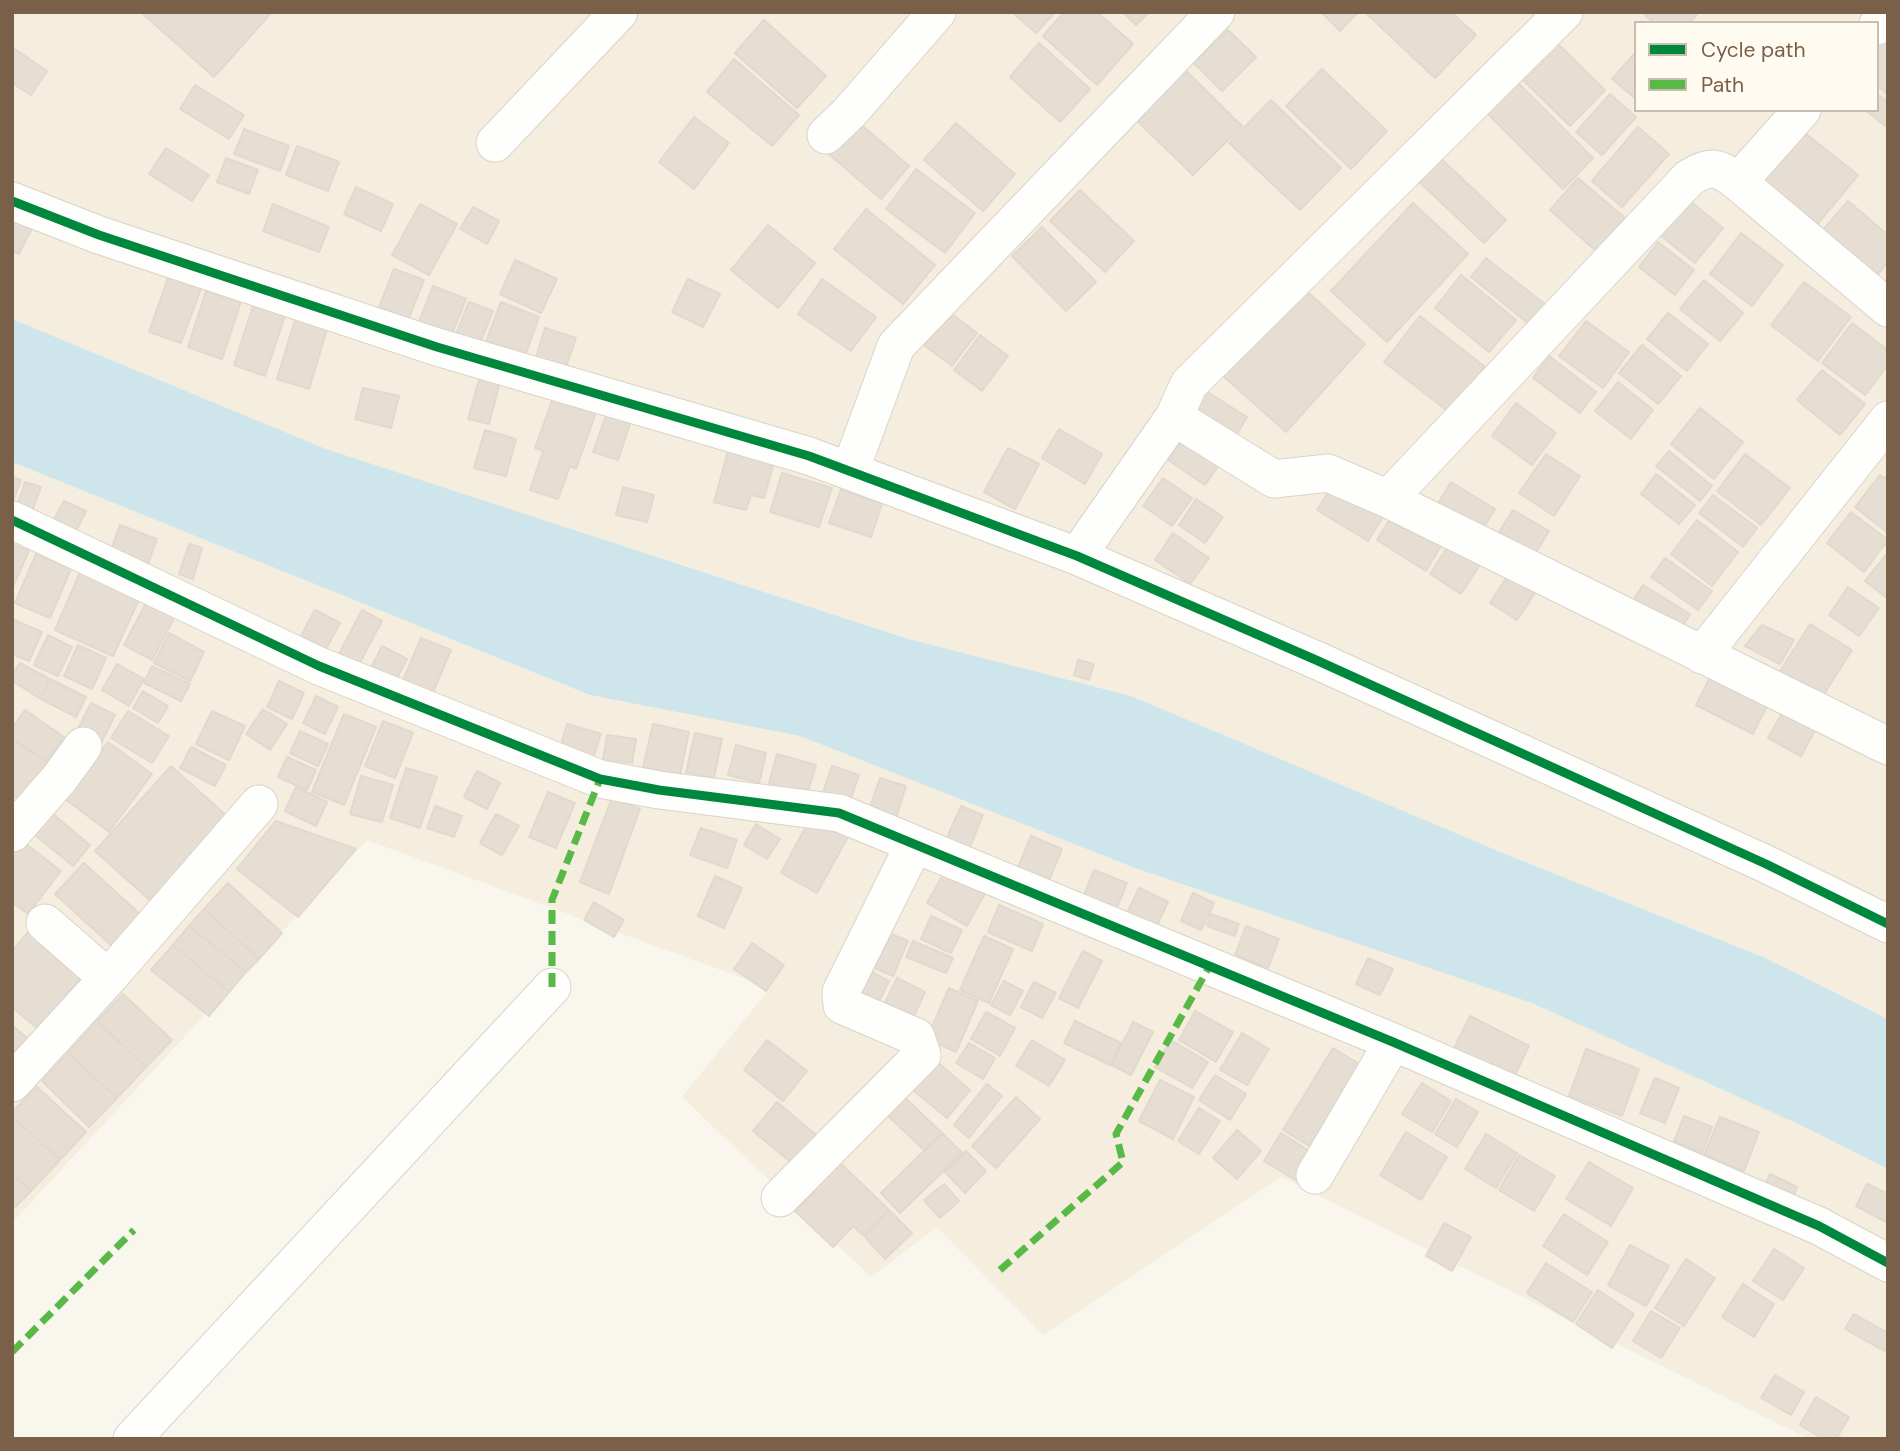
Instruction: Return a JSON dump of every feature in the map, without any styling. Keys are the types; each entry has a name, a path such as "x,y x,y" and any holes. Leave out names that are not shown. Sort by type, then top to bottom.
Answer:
{"street":[{"path":"495,144 619,12"},
{"path":"826,135 849,113 937,12"},
{"path":"850,471 896,346 1216,12"},
{"path":"1077,556 1174,417 1189,384 1564,12"},
{"path":"1738,182 1800,112"},
{"path":"1388,499 1689,178 1703,169 1720,169 1883,294"},
{"path":"12,201 99,235 437,347 809,456 1077,556 1316,660 1766,864 1888,924"},
{"path":"1174,417 1274,479 1328,473 1388,499 1888,746"},
{"path":"1702,655 1888,420"},
{"path":"12,520 319,666 600,779 659,790 839,813 1393,1042 1819,1226 1888,1263"},
{"path":"12,833 60,779 83,746"},
{"path":"12,1083 108,978 259,804"},
{"path":"780,1198 922,1055 916,1037 842,1005 841,992 914,845"},
{"path":"45,923 108,978"},
{"path":"132,1439 552,987"},
{"path":"1315,1175 1393,1042"}],"shaded area":[{"path":"12,12 1888,12 1888,1019 1763,957 1510,856 1131,696 905,638 326,449 12,319"},
{"path":"12,462 590,695 800,736 1135,868 1532,1003 1809,1129 1888,1169 1888,1439 1809,1439 1281,1177 1043,1335 937,1227 871,1277 682,1097 770,988 367,840 12,1223"}],"water":[{"path":"12,319 326,449 905,638 1131,696 1510,856 1763,957 1888,1019 1888,1169 1809,1129 1532,1003 1135,868 800,736 590,695 12,462"}],"building":[{"path":"141,12 272,12 214,77"},
{"path":"1012,12 1055,12 1036,33"},
{"path":"1064,12 1097,12 1133,44 1097,85 1043,36"},
{"path":"1123,12 1149,12 1136,25"},
{"path":"1321,12 1358,12 1340,31"},
{"path":"1451,12 1476,35 1435,78 1367,14"},
{"path":"1642,12 1699,12 1691,21 1652,21"},
{"path":"764,20 826,76 797,108 735,53"},
{"path":"1888,29 1888,95 1879,87 1879,38"},
{"path":"1228,30 1256,57 1222,91 1194,63"},
{"path":"1555,41 1605,90 1570,126 1520,77"},
{"path":"1039,43 1090,89 1060,122 1010,77"},
{"path":"12,47 47,71 31,95 12,83"},
{"path":"1634,54 1634,97 1612,79"},
{"path":"734,59 799,115 772,146 707,92"},
{"path":"1180,65 1242,126 1193,175 1131,115"},
{"path":"1322,69 1387,131 1351,169 1286,106"},
{"path":"1514,79 1593,158 1563,189 1484,110"},
{"path":"195,85 244,115 229,139 180,109"},
{"path":"1610,94 1636,117 1602,155 1576,132"},
{"path":"1879,95 1888,102 1888,128 1868,112 1879,112"},
{"path":"1271,100 1341,168 1300,210 1229,143"},
{"path":"851,116 909,166 881,199 823,149"},
{"path":"694,117 729,143 694,189 659,162"},
{"path":"956,123 1015,174 983,211 924,160"},
{"path":"1796,126 1858,175 1815,227 1754,178"},
{"path":"1638,127 1669,154 1622,207 1592,181"},
{"path":"244,129 289,146 280,171 234,154"},
{"path":"297,146 339,162 328,191 286,175"},
{"path":"166,148 209,175 192,201 149,174"},
{"path":"1434,152 1506,220 1484,243 1412,175"},
{"path":"226,158 258,170 249,194 217,182"},
{"path":"916,169 975,213 945,253 886,209"},
{"path":"1578,178 1625,218 1596,251 1550,210"},
{"path":"356,187 393,204 381,231 344,214"},
{"path":"1080,190 1134,241 1105,272 1050,221"},
{"path":"1685,197 1723,228 1695,263 1656,232"},
{"path":"1848,201 1888,235 1888,262 1877,275 1823,230"},
{"path":"1413,203 1468,254 1387,342 1331,291"},
{"path":"273,204 329,227 319,252 263,231"},
{"path":"420,204 457,224 429,275 392,255"},
{"path":"473,207 499,221 487,244 460,229"},
{"path":"866,209 935,265 903,304 834,249"},
{"path":"12,218 32,228 19,254 12,251"},
{"path":"768,225 815,263 778,308 731,270"},
{"path":"1042,227 1096,282 1066,311 1012,256"},
{"path":"1741,233 1783,265 1752,306 1710,274"},
{"path":"1658,242 1694,270 1675,295 1639,267"},
{"path":"1486,258 1551,309 1535,329 1471,277"},
{"path":"515,260 557,279 541,313 500,294"},
{"path":"394,269 424,280 409,318 379,307"},
{"path":"169,275 202,286 181,343 149,332"},
{"path":"1461,275 1516,320 1489,352 1435,308"},
{"path":"688,279 720,294 703,327 672,312"},
{"path":"822,279 876,317 851,351 798,314"},
{"path":"1704,280 1743,313 1720,341 1680,309"},
{"path":"1804,282 1851,317 1818,361 1771,325"},
{"path":"433,286 466,299 451,337 418,324"},
{"path":"1302,287 1365,344 1286,432 1222,375"},
{"path":"206,291 241,302 222,359 188,347"},
{"path":"469,302 493,311 480,343 456,334"},
{"path":"501,302 539,317 524,359 485,344"},
{"path":"254,303 286,313 265,376 234,365"},
{"path":"949,312 977,333 952,366 924,345"},
{"path":"297,313 329,323 309,389 277,379"},
{"path":"1668,313 1708,344 1687,371 1647,339"},
{"path":"1420,316 1485,367 1449,412 1384,362"},
{"path":"1586,321 1629,352 1603,388 1559,356"},
{"path":"1852,323 1888,350 1888,365 1865,395 1822,363"},
{"path":"545,328 576,338 566,367 536,357"},
{"path":"980,335 1008,356 982,391 954,370"},
{"path":"1642,345 1681,376 1658,404 1619,373"},
{"path":"1549,356 1596,392 1580,413 1533,378"},
{"path":"1822,370 1865,404 1840,435 1797,400"},
{"path":"480,376 500,382 489,424 468,419"},
{"path":"1618,382 1653,410 1631,439 1595,411"},
{"path":"363,388 399,396 391,428 355,419"},
{"path":"1201,388 1247,417 1231,444 1184,415"},
{"path":"556,390 599,404 576,469 570,466 558,499 530,490 543,451 535,448"},
{"path":"1516,403 1556,433 1532,465 1492,436"},
{"path":"609,407 633,415 618,460 593,452"},
{"path":"1700,408 1743,442 1714,479 1671,444"},
{"path":"1059,429 1102,454 1085,484 1042,458"},
{"path":"485,430 516,439 506,476 474,468"},
{"path":"1189,431 1225,456 1205,485 1168,460"},
{"path":"1008,448 1039,464 1015,509 984,492"},
{"path":"728,451 774,463 764,498 751,495 746,510 714,502"},
{"path":"1669,451 1712,486 1700,501 1656,466"},
{"path":"1546,454 1580,476 1554,516 1519,493"},
{"path":"1745,454 1790,488 1761,525 1717,491"},
{"path":"782,473 832,488 819,527 770,512"},
{"path":"1656,474 1695,505 1679,524 1641,494"},
{"path":"1880,475 1888,480 1888,533 1855,507"},
{"path":"12,477 21,480 13,501 12,501"},
{"path":"1163,478 1192,498 1172,526 1143,506"},
{"path":"1336,480 1386,512 1368,541 1317,510"},
{"path":"25,482 41,487 31,514 16,509"},
{"path":"1451,482 1495,509 1478,537 1434,510"},
{"path":"623,487 654,495 647,522 616,515"},
{"path":"841,489 882,504 871,537 829,523"},
{"path":"1713,495 1757,528 1743,547 1699,513"},
{"path":"1196,499 1223,517 1205,543 1179,525"},
{"path":"64,501 86,511 75,533 53,521"},
{"path":"1513,510 1549,531 1535,554 1499,532"},
{"path":"1851,512 1888,540 1864,572 1827,543"},
{"path":"1393,514 1442,544 1426,571 1377,540"},
{"path":"1697,520 1738,552 1712,586 1671,554"},
{"path":"120,525 157,539 148,564 111,550"},
{"path":"1173,533 1209,558 1190,584 1155,560"},
{"path":"1452,540 1483,560 1461,594 1430,574"},
{"path":"12,544 29,551 12,589"},
{"path":"189,544 202,548 193,579 179,574"},
{"path":"1888,552 1888,599 1865,581"},
{"path":"36,554 71,569 50,618 15,603"},
{"path":"1665,558 1712,591 1698,610 1651,577"},
{"path":"81,570 140,597 113,656 55,630"},
{"path":"1510,572 1537,590 1517,620 1490,603"},
{"path":"1643,585 1690,614 1676,638 1628,608"},
{"path":"1848,587 1879,608 1859,636 1829,615"},
{"path":"146,603 174,618 152,660 124,645"},
{"path":"315,610 340,623 326,649 301,636"},
{"path":"362,610 382,621 357,668 337,658"},
{"path":"12,619 42,632 29,661 12,654"},
{"path":"1810,624 1852,650 1819,702 1777,676"},
{"path":"1762,625 1794,640 1780,664 1745,646"},
{"path":"169,633 204,652 190,681 154,663"},
{"path":"48,635 72,647 58,676 34,665"},
{"path":"421,638 451,650 431,697 401,685"},
{"path":"78,645 106,658 92,689 64,676"},
{"path":"382,646 407,659 396,680 372,666"},
{"path":"1078,660 1094,664 1089,680 1074,675"},
{"path":"20,663 50,679 41,699 12,681 12,675"},
{"path":"117,664 144,679 129,706 102,690"},
{"path":"152,666 190,684 181,701 144,683"},
{"path":"1713,672 1770,700 1753,734 1696,705"},
{"path":"50,679 86,697 76,717 41,699"},
{"path":"279,681 304,693 292,719 267,707"},
{"path":"143,691 168,706 158,723 133,708"},
{"path":"316,696 338,707 325,734 303,723"},
{"path":"91,703 115,715 101,743 77,731"},
{"path":"1786,706 1819,723 1801,756 1768,738"},
{"path":"263,709 287,724 270,750 246,734"},
{"path":"25,710 64,737 47,762 12,738 12,728"},
{"path":"128,711 169,736 152,763 111,738"},
{"path":"212,711 245,726 229,760 196,744"},
{"path":"344,714 376,727 344,805 312,792"},
{"path":"383,721 413,733 395,778 365,766"},
{"path":"567,724 601,734 593,758 560,748"},
{"path":"653,724 689,732 680,775 643,767"},
{"path":"300,731 328,744 318,766 290,753"},
{"path":"695,733 722,739 714,778 686,772"},
{"path":"607,735 636,739 632,763 603,759"},
{"path":"12,739 47,762 22,801 12,795"},
{"path":"108,742 152,774 109,832 65,799"},
{"path":"736,745 766,753 759,783 728,775"},
{"path":"191,747 226,765 215,786 180,768"},
{"path":"777,754 816,765 807,794 769,783"},
{"path":"287,757 316,770 307,790 278,777"},
{"path":"171,766 230,819 154,904 95,851"},
{"path":"832,766 859,775 848,807 821,798"},
{"path":"406,768 437,777 420,828 390,818"},
{"path":"477,771 500,783 487,809 464,797"},
{"path":"361,776 393,785 382,822 350,814"},
{"path":"880,778 906,786 895,822 868,813"},
{"path":"296,787 327,802 316,826 285,811"},
{"path":"548,792 575,803 556,848 529,837"},
{"path":"612,798 640,809 609,894 580,882"},
{"path":"435,806 462,816 454,837 427,828"},
{"path":"961,806 983,815 969,850 946,840"},
{"path":"48,810 90,845 73,866 30,831"},
{"path":"496,814 519,826 502,855 480,843"},
{"path":"812,815 849,835 817,893 781,873"},
{"path":"276,821 356,849 298,917 237,869"},
{"path":"756,824 780,839 767,859 744,845"},
{"path":"701,828 737,840 727,868 690,855"},
{"path":"1031,836 1062,849 1047,885 1016,872"},
{"path":"17,837 61,871 28,914 12,902 12,843"},
{"path":"84,863 142,916 113,947 55,894"},
{"path":"1094,870 1127,883 1115,913 1082,900"},
{"path":"945,871 985,893 967,926 927,903"},
{"path":"715,876 742,888 724,928 698,916"},
{"path":"228,883 282,933 259,959 204,909"},
{"path":"1139,888 1168,902 1156,927 1127,913"},
{"path":"1193,893 1214,903 1201,930 1181,921"},
{"path":"594,902 624,920 614,937 584,920"},
{"path":"999,905 1043,924 1032,951 988,932"},
{"path":"204,909 259,959 246,972 189,926"},
{"path":"1211,914 1239,924 1235,936 1207,926"},
{"path":"931,916 962,930 951,953 921,939"},
{"path":"189,926 246,972 229,992 173,945"},
{"path":"1246,926 1279,939 1268,968 1235,955"},
{"path":"30,930 84,975 38,1029 12,1007 12,951"},
{"path":"882,930 908,941 893,976 868,965"},
{"path":"984,936 1013,949 989,1003 960,990"},
{"path":"913,941 953,958 946,973 906,957"},
{"path":"752,943 784,965 766,991 734,969"},
{"path":"173,945 229,992 209,1016 151,970"},
{"path":"1083,951 1102,961 1078,1008 1059,998"},
{"path":"1368,958 1393,969 1380,995 1356,984"},
{"path":"865,969 889,981 876,1008 852,996"},
{"path":"897,978 925,992 910,1025 881,1011"},
{"path":"1004,981 1023,991 1010,1015 991,1005"},
{"path":"1034,982 1056,993 1042,1018 1021,1007"},
{"path":"949,988 978,1001 956,1052 927,1039"},
{"path":"123,994 172,1040 146,1067 97,1021"},
{"path":"1195,1011 1233,1032 1216,1062 1179,1040"},
{"path":"986,1012 1015,1028 1000,1056 971,1039"},
{"path":"1470,1016 1529,1046 1511,1083 1452,1052"},
{"path":"97,1021 146,1067 117,1098 68,1053"},
{"path":"1075,1021 1121,1043 1110,1065 1064,1043"},
{"path":"1133,1022 1153,1032 1131,1075 1112,1065"},
{"path":"12,1025 28,1039 12,1056"},
{"path":"1242,1033 1269,1049 1247,1085 1220,1070"},
{"path":"767,1040 807,1071 783,1101 744,1070"},
{"path":"1032,1040 1065,1060 1049,1086 1016,1066"},
{"path":"1171,1040 1208,1062 1192,1088 1155,1067"},
{"path":"969,1043 995,1058 983,1079 956,1063"},
{"path":"1333,1048 1364,1067 1314,1149 1283,1130"},
{"path":"1586,1049 1639,1069 1622,1116 1569,1096"},
{"path":"68,1053 117,1098 89,1127 42,1081"},
{"path":"937,1062 970,1090 947,1118 913,1090"},
{"path":"1215,1075 1246,1094 1230,1120 1199,1100"},
{"path":"1655,1078 1679,1088 1665,1123 1640,1113"},
{"path":"1160,1080 1194,1097 1173,1139 1139,1121"},
{"path":"1422,1083 1451,1101 1432,1132 1402,1114"},
{"path":"987,1084 1002,1096 969,1138 954,1125"},
{"path":"37,1087 86,1132 60,1160 12,1116 12,1112"},
{"path":"900,1093 942,1133 925,1151 883,1111"},
{"path":"1016,1097 1040,1119 996,1168 972,1146"},
{"path":"1456,1099 1478,1112 1457,1147 1435,1134"},
{"path":"777,1102 822,1140 799,1169 753,1131"},
{"path":"1199,1108 1220,1121 1199,1154 1178,1141"},
{"path":"12,1116 60,1160 31,1191 12,1174"},
{"path":"1684,1116 1712,1127 1702,1153 1674,1141"},
{"path":"1720,1117 1759,1132 1744,1171 1704,1155"},
{"path":"1237,1130 1261,1151 1237,1179 1213,1158"},
{"path":"1406,1132 1447,1157 1421,1200 1380,1175"},
{"path":"942,1133 962,1153 900,1213 881,1193"},
{"path":"1281,1133 1314,1154 1297,1181 1264,1161"},
{"path":"1486,1134 1517,1153 1496,1188 1465,1169"},
{"path":"966,1151 986,1171 965,1193 945,1172"},
{"path":"1519,1155 1555,1176 1534,1211 1499,1190"},
{"path":"837,1160 889,1210 864,1236 853,1226 833,1247 795,1211 815,1191 811,1187"},
{"path":"1589,1162 1633,1188 1611,1226 1566,1199"},
{"path":"12,1174 31,1191 12,1210"},
{"path":"1770,1174 1797,1187 1790,1204 1762,1191"},
{"path":"944,1184 959,1201 940,1218 924,1200"},
{"path":"1867,1184 1888,1194 1888,1223 1856,1206"},
{"path":"889,1210 912,1233 885,1259 864,1236"},
{"path":"1564,1214 1608,1242 1587,1275 1543,1246"},
{"path":"1444,1223 1471,1237 1452,1271 1426,1256"},
{"path":"1630,1245 1669,1266 1646,1306 1608,1285"},
{"path":"1774,1249 1804,1268 1783,1300 1753,1281"},
{"path":"1686,1259 1715,1278 1684,1326 1655,1308"},
{"path":"1546,1263 1592,1292 1573,1322 1527,1293"},
{"path":"1743,1284 1774,1304 1754,1337 1722,1317"},
{"path":"1598,1290 1634,1314 1612,1348 1576,1324"},
{"path":"1651,1311 1680,1328 1661,1358 1633,1341"},
{"path":"1854,1314 1888,1333 1888,1345 1884,1351 1845,1329"},
{"path":"1775,1375 1804,1392 1791,1415 1761,1398"},
{"path":"1816,1397 1849,1417 1836,1439 1823,1439 1800,1425"}],"marked path":[{"path":"552,987 552,900 600,779"},
{"path":"1000,1270 1123,1162 1116,1134 1209,967"},
{"path":"12,1352 134,1230"}],"cycle path":[{"path":"12,201 99,235 437,347 809,456 1077,556 1316,660 1766,864 1888,924"},
{"path":"12,520 319,666 600,779 659,790 839,813 1393,1042 1819,1226 1888,1263"}]}
